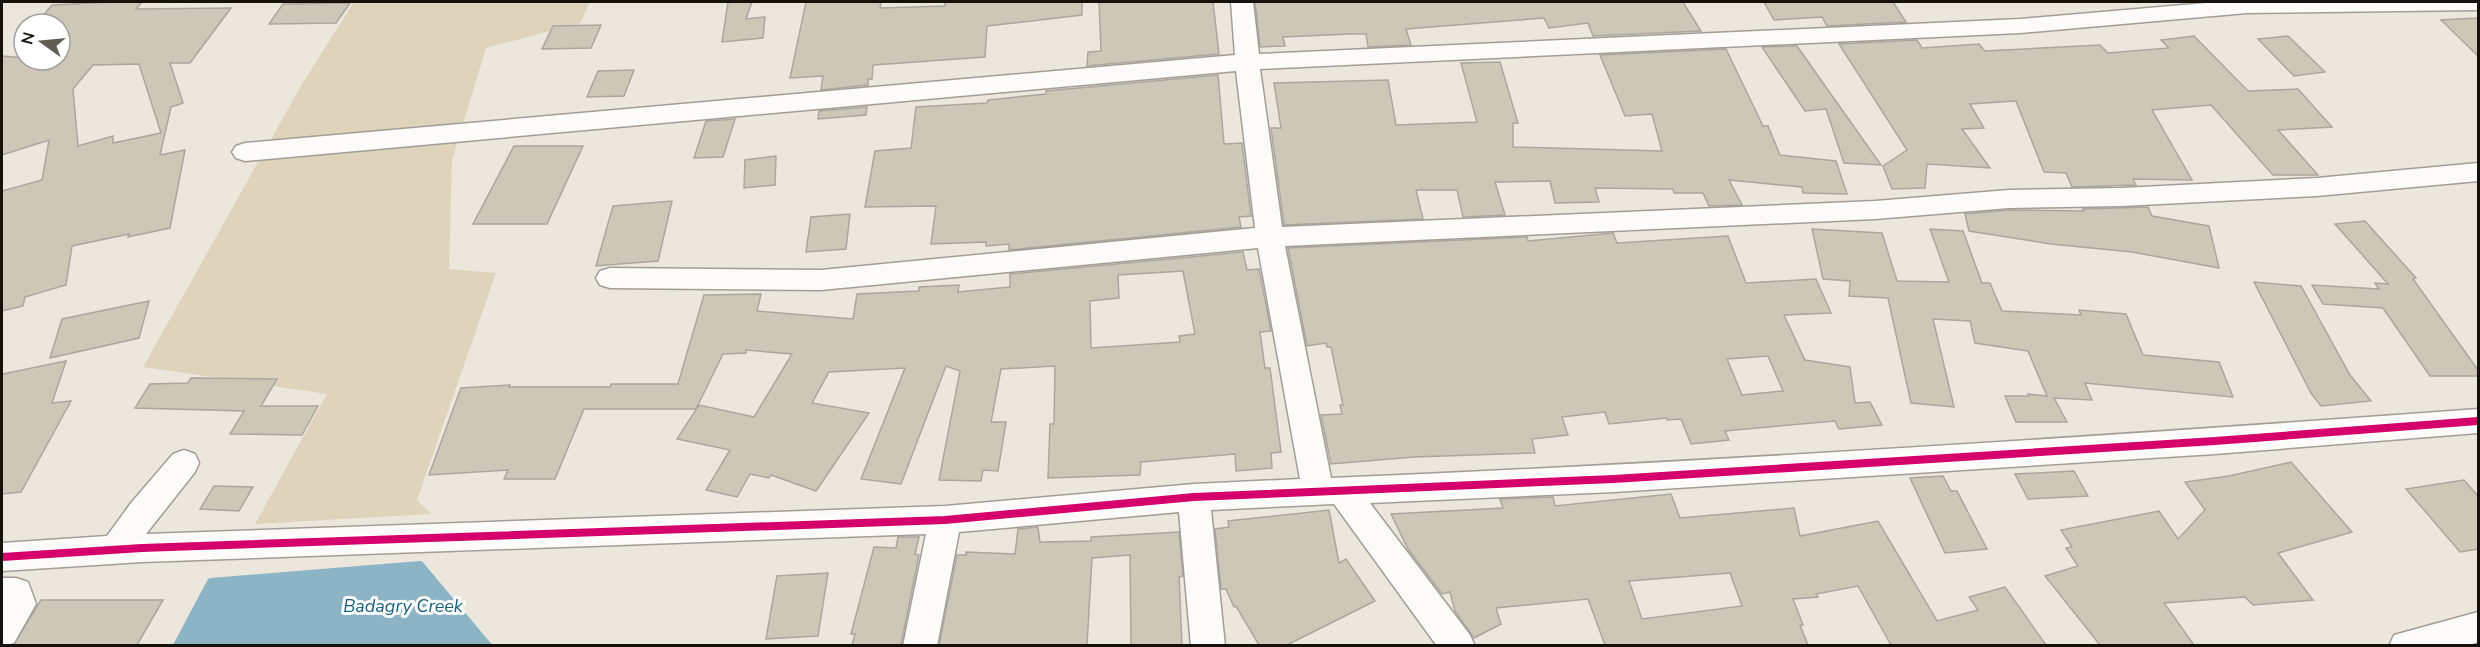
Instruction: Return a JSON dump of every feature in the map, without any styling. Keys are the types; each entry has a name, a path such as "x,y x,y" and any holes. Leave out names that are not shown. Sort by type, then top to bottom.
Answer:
{"street":[{"path":"1242,2 1268,237 1303,422 1330,490 1458,645"},
{"path":"245,152 1247,62 2020,26 2247,6 2478,3"},
{"path":"610,278 821,280 1268,237 1875,210 2009,199 2121,197 2316,187 2478,172"},
{"path":"2,556 116,549 945,520 1194,497 1614,479 2215,441 2478,421"},
{"path":"116,549 142,513 184,464"},
{"path":"1194,497 1208,645"},
{"path":"920,645 945,520"},
{"path":"2,593 16,593 19,604 2,632"},
{"path":"2406,645 2478,627"}],"shaded area":[{"path":"354,2 590,2 580,23 486,48 452,160 449,269 496,273 417,500 431,514 255,524 327,394 143,367 302,84"}],"water":[{"name":"Badagry Creek","path":"420,565 488,645 177,645 211,582"}],"building":[{"path":"112,2 142,2 136,9 231,8 190,63 170,63 183,103 171,107 160,155 185,150 170,228 72,246 66,285 25,297 23,306 2,311 2,191 42,180 49,140 2,155 2,56 12,57 12,72 72,72 72,12 46,12 52,5","holes":["139,64 161,133 113,143 113,136 78,146 73,89 93,65"]},
{"path":"728,2 752,2 746,19 765,17 763,38 722,42"},
{"path":"806,2 881,2 880,8 945,6 945,2 1082,2 1082,15 987,26 985,57 873,65 872,79 868,79 868,85 821,90 823,76 790,78"},
{"path":"1099,2 1213,2 1219,54 1087,66 1088,52 1101,51"},
{"path":"1255,2 1683,2 1701,31 1593,36 1588,23 1549,28 1544,18 1406,29 1411,45 1368,47 1366,34 1350,34 1283,37 1285,46 1260,47"},
{"path":"1764,2 1893,2 1906,22 1827,26 1822,17 1774,20"},
{"path":"350,3 336,23 269,24 283,4"},
{"path":"2478,18 2478,56 2441,20"},
{"path":"601,25 591,48 542,49 553,26"},
{"path":"2194,36 2248,91 2298,89 2332,127 2278,130 2318,175 2273,175 2211,105 2152,110 2192,180 2133,179 2136,185 2072,187 2066,173 2044,172 2016,101 1970,104 1984,128 1962,129 1990,168 1927,164 1925,188 1892,189 1883,166 1907,150 1839,44 1917,40 1922,48 1979,44 1985,51 2100,45 2108,53 2169,48 2161,40"},
{"path":"2288,36 2325,72 2294,76 2258,39"},
{"path":"1797,46 1881,165 1844,163 1826,109 1805,111 1762,47"},
{"path":"1726,49 1763,126 1768,126 1780,155 1836,161 1847,194 1803,193 1802,187 1729,180 1742,205 1709,206 1703,193 1674,193 1673,189 1595,188 1599,202 1555,203 1550,181 1495,182 1505,215 1463,217 1457,190 1416,190 1423,219 1284,225 1271,128 1281,128 1274,83 1388,80 1396,125 1477,122 1461,63 1500,62 1518,123 1513,123 1513,147 1662,151 1652,114 1625,116 1600,55"},
{"path":"634,70 624,96 587,97 598,71"},
{"path":"1218,75 1224,144 1242,143 1251,216 1239,217 1241,227 1009,250 1009,244 986,246 986,242 931,244 936,206 865,207 875,151 911,148 916,107 987,103 988,100 1046,94 1046,91"},
{"path":"867,107 866,115 818,119 819,111"},
{"path":"735,119 723,157 694,158 706,121"},
{"path":"514,146 583,146 547,224 473,224"},
{"path":"776,156 775,185 744,188 745,160"},
{"path":"672,201 658,261 596,266 613,206"},
{"path":"2148,207 2152,216 2209,226 2219,268 2132,252 2051,244 1969,231 1965,214 2009,210 2084,211 2083,209"},
{"path":"850,214 846,249 806,252 811,217"},
{"path":"2365,221 2416,278 2413,279 2478,370 2478,376 2430,376 2383,308 2323,304 2312,285 2379,289 2375,283 2388,284 2335,224"},
{"path":"1812,229 1882,233 1897,281 1949,282 1930,229 1963,231 1982,283 1990,283 2002,311 2081,315 2079,310 2126,314 2143,355 2219,362 2233,397 2085,383 2092,400 2054,398 2067,422 2016,422 2005,396 2029,396 2028,394 2047,396 2028,351 1975,343 1970,321 1933,319 1954,407 1911,403 1888,298 1849,296 1850,281 1823,279"},
{"path":"1613,233 1617,243 1728,236 1746,283 1816,279 1831,313 1784,315 1805,360 1850,367 1855,403 1870,402 1882,425 1839,429 1835,421 1725,431 1729,440 1691,444 1681,419 1667,420 1667,418 1609,424 1605,412 1562,417 1568,435 1532,439 1535,453 1414,457 1331,464 1321,415 1342,414 1340,405 1343,405 1331,347 1327,347 1326,343 1307,346 1288,248 1527,237 1528,241","holes":["1768,356 1783,391 1742,395 1727,359"]},
{"path":"1243,252 1247,270 1259,269 1271,331 1260,332 1265,368 1270,368 1281,452 1271,453 1272,468 1236,471 1235,454 1141,462 1140,475 1048,478 1050,424 1054,424 1055,366 1001,369 991,422 1006,422 998,471 983,470 981,481 939,480 960,371 946,366 901,484 861,479 905,368 829,372 812,403 869,413 816,491 771,475 769,478 750,474 737,497 706,490 730,450 677,439 699,405 754,417 792,354 746,350 746,353 723,354 696,409 584,409 555,479 504,479 508,470 429,475 461,388 510,385 509,387 610,387 611,384 678,384 704,295 761,294 757,311 853,319 857,294 919,291 919,287 959,285 958,292 1010,287 1010,274","holes":["1183,271 1195,334 1179,336 1180,342 1091,348 1090,301 1119,298 1118,275"]},
{"path":"2254,282 2301,286 2350,375 2371,401 2321,406 2311,393"},
{"path":"149,301 139,338 50,358 62,319"},
{"path":"66,361 52,403 71,401 21,492 2,494 2,374"},
{"path":"191,378 277,379 261,406 318,406 302,435 230,434 244,411 135,408 150,384 188,383"},
{"path":"2291,462 2352,532 2278,553 2313,600 2253,605 2245,597 2164,603 2194,645 2100,645 2045,576 2078,566 2066,548 2072,547 2061,530 2159,511 2178,539 2205,510 2185,482 2229,476"},
{"path":"2074,471 2088,496 2028,499 2015,474"},
{"path":"1943,476 1951,491 1957,491 1987,549 1945,553 1910,478"},
{"path":"2464,480 2478,496 2478,549 2460,552 2406,489"},
{"path":"214,486 253,487 239,511 200,509"},
{"path":"1671,494 1680,518 1794,508 1800,536 1878,521 1937,621 1978,610 1969,597 2005,587 2046,645 1891,645 1858,586 1816,594 1818,597 1793,599 1808,645 1605,645 1588,599 1496,608 1501,624 1474,638 1455,611 1450,592 1442,594 1408,549 1391,514 1503,508 1500,499 1553,497 1555,506","holes":["1730,573 1742,606 1642,619 1629,581"]},
{"path":"1329,510 1339,563 1346,559 1375,601 1287,645 1259,645 1236,606 1234,607 1226,589 1221,589 1215,529 1229,527 1228,521"},
{"path":"1038,527 1040,542 1091,541 1091,537 1179,532 1183,576 1179,577 1182,645 1131,645 1130,555 1092,558 1087,645 939,645 957,555 966,555 966,552 1015,554 1018,529"},
{"path":"898,537 919,537 915,554 919,555 901,645 852,645 855,634 851,634 874,547 896,548"},
{"path":"828,573 818,636 766,639 777,576"},
{"path":"41,600 163,600 137,645 13,645"}],"waterway":[{"path":"177,646 211,582 420,565 488,646"}],"cycle path":[{"path":"2,557 142,548 945,520 1194,497 1614,479 2215,441 2478,421"}]}
